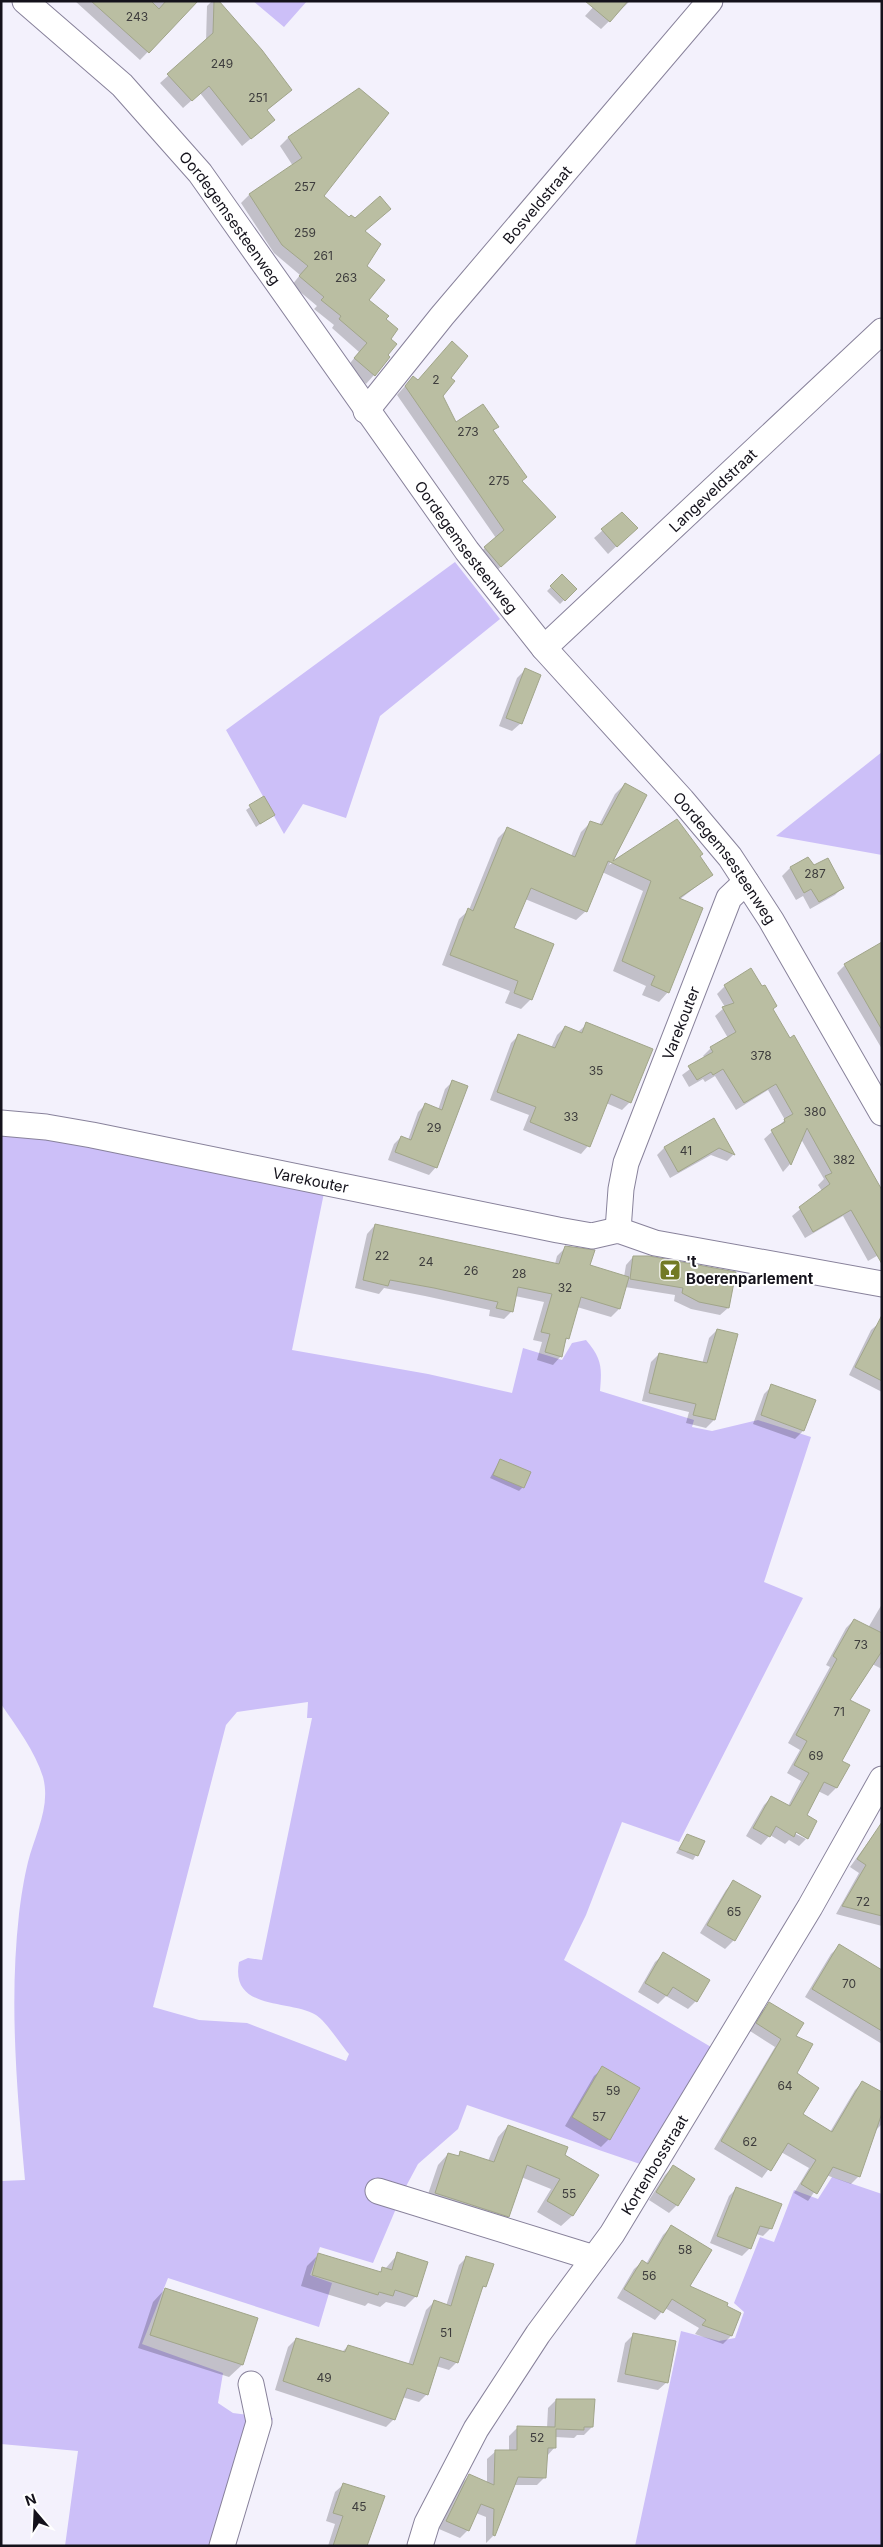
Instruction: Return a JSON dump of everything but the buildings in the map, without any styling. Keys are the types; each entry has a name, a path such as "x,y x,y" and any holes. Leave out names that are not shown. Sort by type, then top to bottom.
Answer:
{"street":[{"name":"Oordegemsesteenweg","path":"25,1 122,85 200,173 366,411 467,551 544,648 682,800 730,857 771,920 882,1113"},
{"name":"Bosveldstraat","path":"366,411 442,316 710,1"},
{"name":"Langeveldstraat","path":"544,648 882,331"},
{"name":"Varekouter","path":"1,1123 46,1127 92,1135 592,1236 618,1230 621,1189 626,1163 730,898 746,882"},
{"path":"618,1230 655,1243 882,1284"},
{"name":"Kortenbosstraat","path":"420,2546 427,2523 476,2429 538,2334 612,2234 804,1915 882,1779"},
{"path":"378,2191 594,2258"},
{"path":"222,2546 259,2422 251,2384"}],"shaded area":[{"path":"253,1 307,1 284,27"},
{"path":"455,562 500,619 380,716 346,818 303,804 284,834 226,730"},
{"path":"882,752 882,855 776,836"},
{"path":"1,1131 325,1188 292,1350 428,1374 512,1393 523,1348 562,1360 572,1343 586,1340 600,1364 600,1391 694,1420 692,1427 712,1431 758,1420 811,1437 764,1582 803,1598 679,1842 622,1822 586,1915 564,1960 711,2047 640,2164 467,2105 458,2129 418,2164 403,2192 373,2263 320,2247 310,2275 332,2283 319,2327 168,2278 142,2344 223,2373 218,2403 233,2413 273,2418 233,2546 65,2546 78,2451 1,2444 1,2181 25,2180 15,2047 16,1947 25,1874 44,1810 45,1788 40,1767 25,1739 1,1704","holes":["308,1702 307,1718 312,1718 262,1960 248,1958 239,1962 239,1978 243,1989 252,1996 264,2001 305,2010 320,2018 349,2054 346,2061 247,2023 199,2020 153,2007 226,1725 237,1712"]},
{"path":"832,2177 882,2194 882,2546 635,2546 681,2331 719,2341 735,2338 744,2312 734,2303 760,2237 774,2242 794,2190 818,2199"}],"place":[{"name":"'t Boerenparlement","path":"670,1270"}]}
